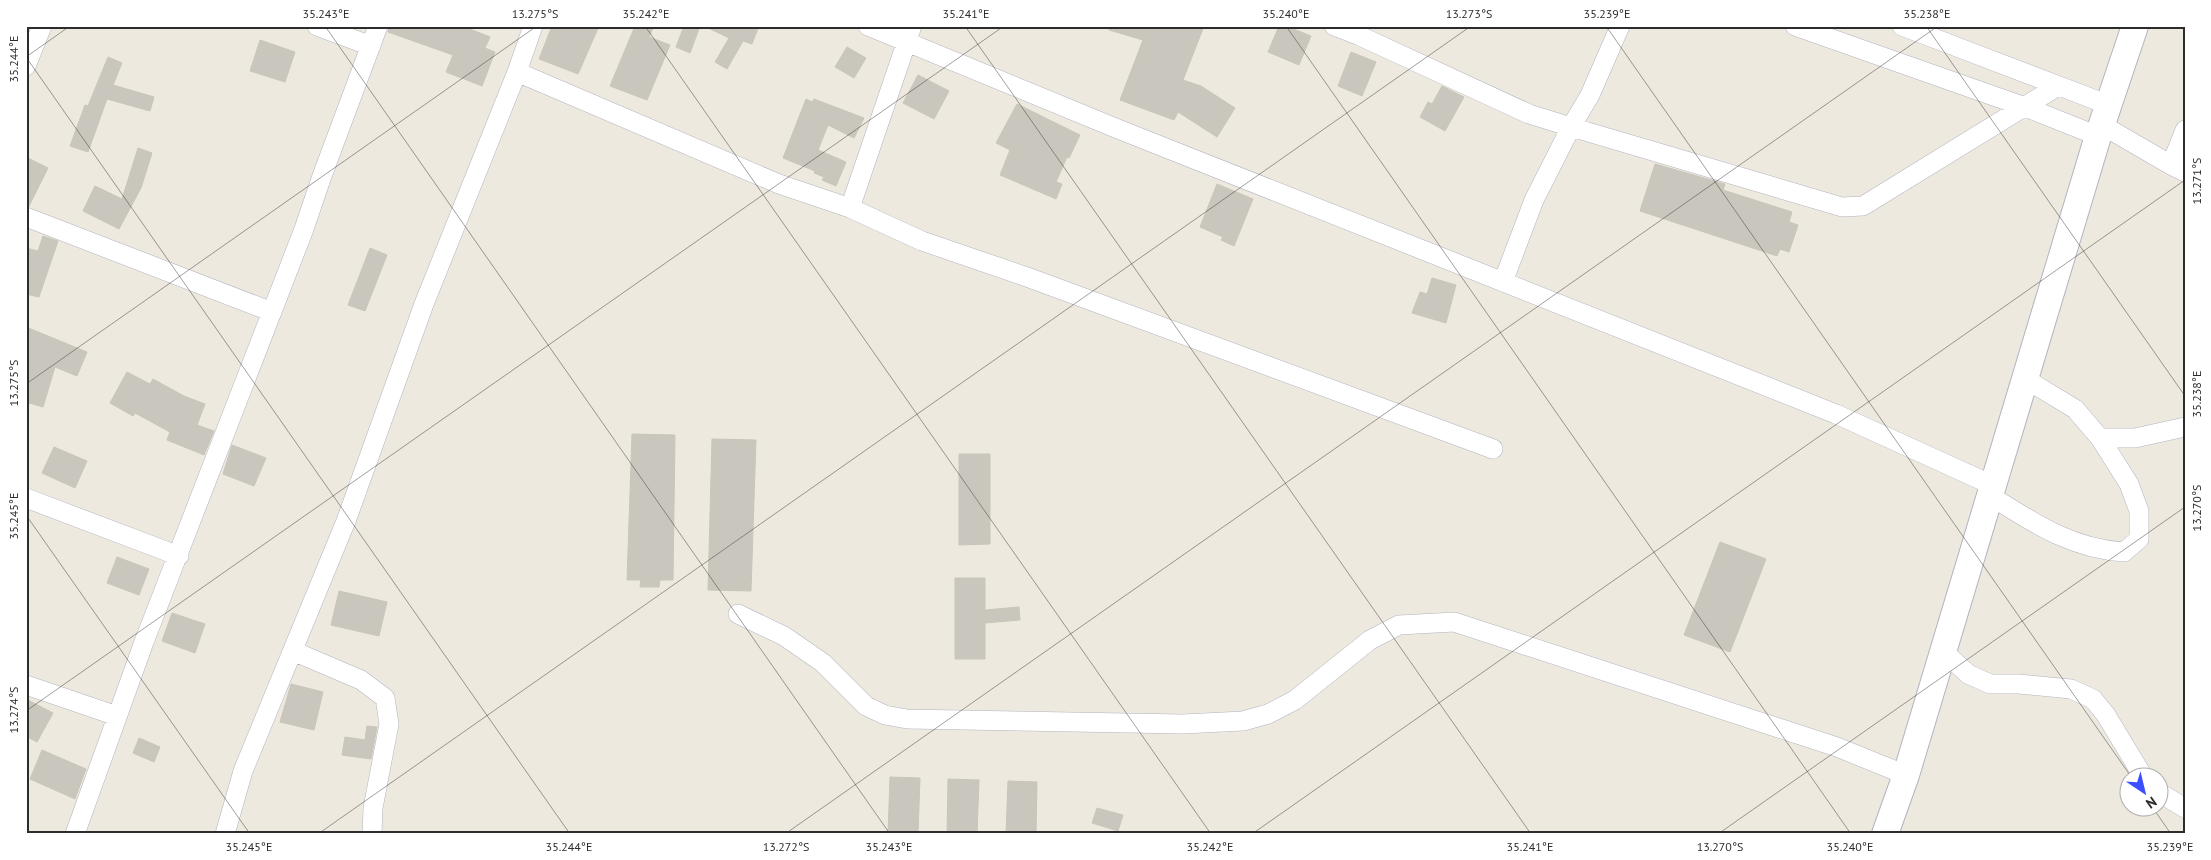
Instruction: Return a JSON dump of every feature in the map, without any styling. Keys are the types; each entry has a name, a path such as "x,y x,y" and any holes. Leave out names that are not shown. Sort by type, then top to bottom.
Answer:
{"street":[{"path":"26,66 42,26"},
{"path":"317,26 371,46"},
{"path":"75,834 117,716 272,312 378,26"},
{"path":"225,834 243,772 346,521 424,304 517,72 533,26"},
{"path":"868,26 909,33 948,61 1836,414 1990,490 2064,538 2087,547 2124,552 2140,539 2139,511 2129,484 2100,438 2076,409 2024,378"},
{"path":"1334,26 1360,36 1529,114 1842,207 1863,206 2058,86"},
{"path":"1503,282 1534,200 1571,127 1590,95 1620,26"},
{"path":"1794,26 2025,107 2103,122"},
{"path":"1902,26 2058,86 2103,122 2178,169 2185,130"},
{"path":"1885,834 1906,775 2024,378 2103,122 2135,26"},
{"path":"850,208 909,33"},
{"path":"517,72 779,184 850,208 922,241 1027,277 1493,449"},
{"path":"26,217 272,312"},
{"path":"2100,438 2135,438 2185,427"},
{"path":"26,498 179,556"},
{"path":"738,614 784,636 823,664 866,706 885,715 907,719 1183,724 1243,721 1268,714 1295,700 1370,640 1399,625 1454,622 1838,747 1906,775"},
{"path":"1943,651 1968,674 1990,684 2018,684 2071,689 2093,700 2106,715 2138,768"},
{"path":"293,652 361,680 385,698 389,724 373,808 372,834"},
{"path":"26,685 117,716"},
{"path":"2168,798 2185,808"}],"building":[{"path":"389,26 462,26 490,37 485,48 495,52 482,86 446,72 453,55 388,32"},
{"path":"552,26 599,26 578,74 539,59"},
{"path":"635,26 654,26 649,37 670,45 647,100 610,86"},
{"path":"684,26 700,26 690,53 676,47"},
{"path":"704,26 759,26 752,44 743,41 727,69 715,62 729,38"},
{"path":"1109,26 1204,26 1183,80 1201,86 1235,108 1217,137 1178,112 1174,120 1120,100 1143,40 1109,30"},
{"path":"1279,26 1286,26 1311,36 1299,65 1268,52"},
{"path":"260,40 295,52 285,82 250,71"},
{"path":"847,47 866,58 854,78 835,67"},
{"path":"1351,52 1376,62 1362,96 1338,86"},
{"path":"108,57 122,63 113,85 154,97 150,111 107,99 88,152 70,146 85,105 88,106"},
{"path":"918,75 949,91 934,119 903,103"},
{"path":"1442,86 1464,97 1445,131 1420,117 1428,102 1432,104"},
{"path":"806,99 812,102 814,99 864,118 854,138 828,125 818,150 846,162 836,186 822,180 824,177 814,173 815,171 783,158"},
{"path":"1017,104 1080,135 1069,158 1067,157 1056,182 1062,184 1056,199 1000,175 1010,150 996,143"},
{"path":"138,148 152,153 141,188 119,229 83,211 95,186 122,199"},
{"path":"26,157 48,168 29,206 26,206"},
{"path":"1655,164 1725,184 1723,190 1792,212 1789,222 1798,225 1789,252 1780,249 1777,256 1640,211"},
{"path":"1217,184 1253,199 1234,246 1221,240 1223,237 1200,227"},
{"path":"43,236 58,241 39,297 26,294 26,248 38,251"},
{"path":"370,248 387,255 365,311 348,305"},
{"path":"1432,278 1456,285 1446,323 1412,313 1420,292 1427,294"},
{"path":"26,327 87,352 77,376 55,367 43,407 26,402"},
{"path":"127,372 150,384 153,379 184,396 205,404 197,425 214,431 204,455 167,440 170,432 135,413 133,416 110,403"},
{"path":"632,434 675,435 673,580 660,580 659,587 640,587 641,580 627,580"},
{"path":"712,439 756,440 751,591 708,590"},
{"path":"232,445 266,458 254,486 223,474"},
{"path":"54,447 87,461 75,488 42,473"},
{"path":"959,454 990,454 990,544 959,545"},
{"path":"1720,542 1766,559 1730,652 1684,635"},
{"path":"117,557 149,569 139,595 107,583"},
{"path":"955,578 985,578 985,610 1019,607 1020,620 985,623 985,659 955,659"},
{"path":"339,591 387,602 379,636 331,625"},
{"path":"172,613 205,624 195,653 162,641"},
{"path":"291,684 323,692 314,730 280,722"},
{"path":"26,699 53,713 37,742 26,736"},
{"path":"367,726 377,727 371,759 342,755 345,737 365,740"},
{"path":"139,738 160,747 154,762 133,753"},
{"path":"42,750 86,769 75,799 30,779"},
{"path":"890,777 920,778 918,834 888,834"},
{"path":"948,779 979,780 977,834 947,834"},
{"path":"1008,781 1037,782 1036,834 1006,834"},
{"path":"1097,808 1123,815 1118,831 1092,823"}]}
